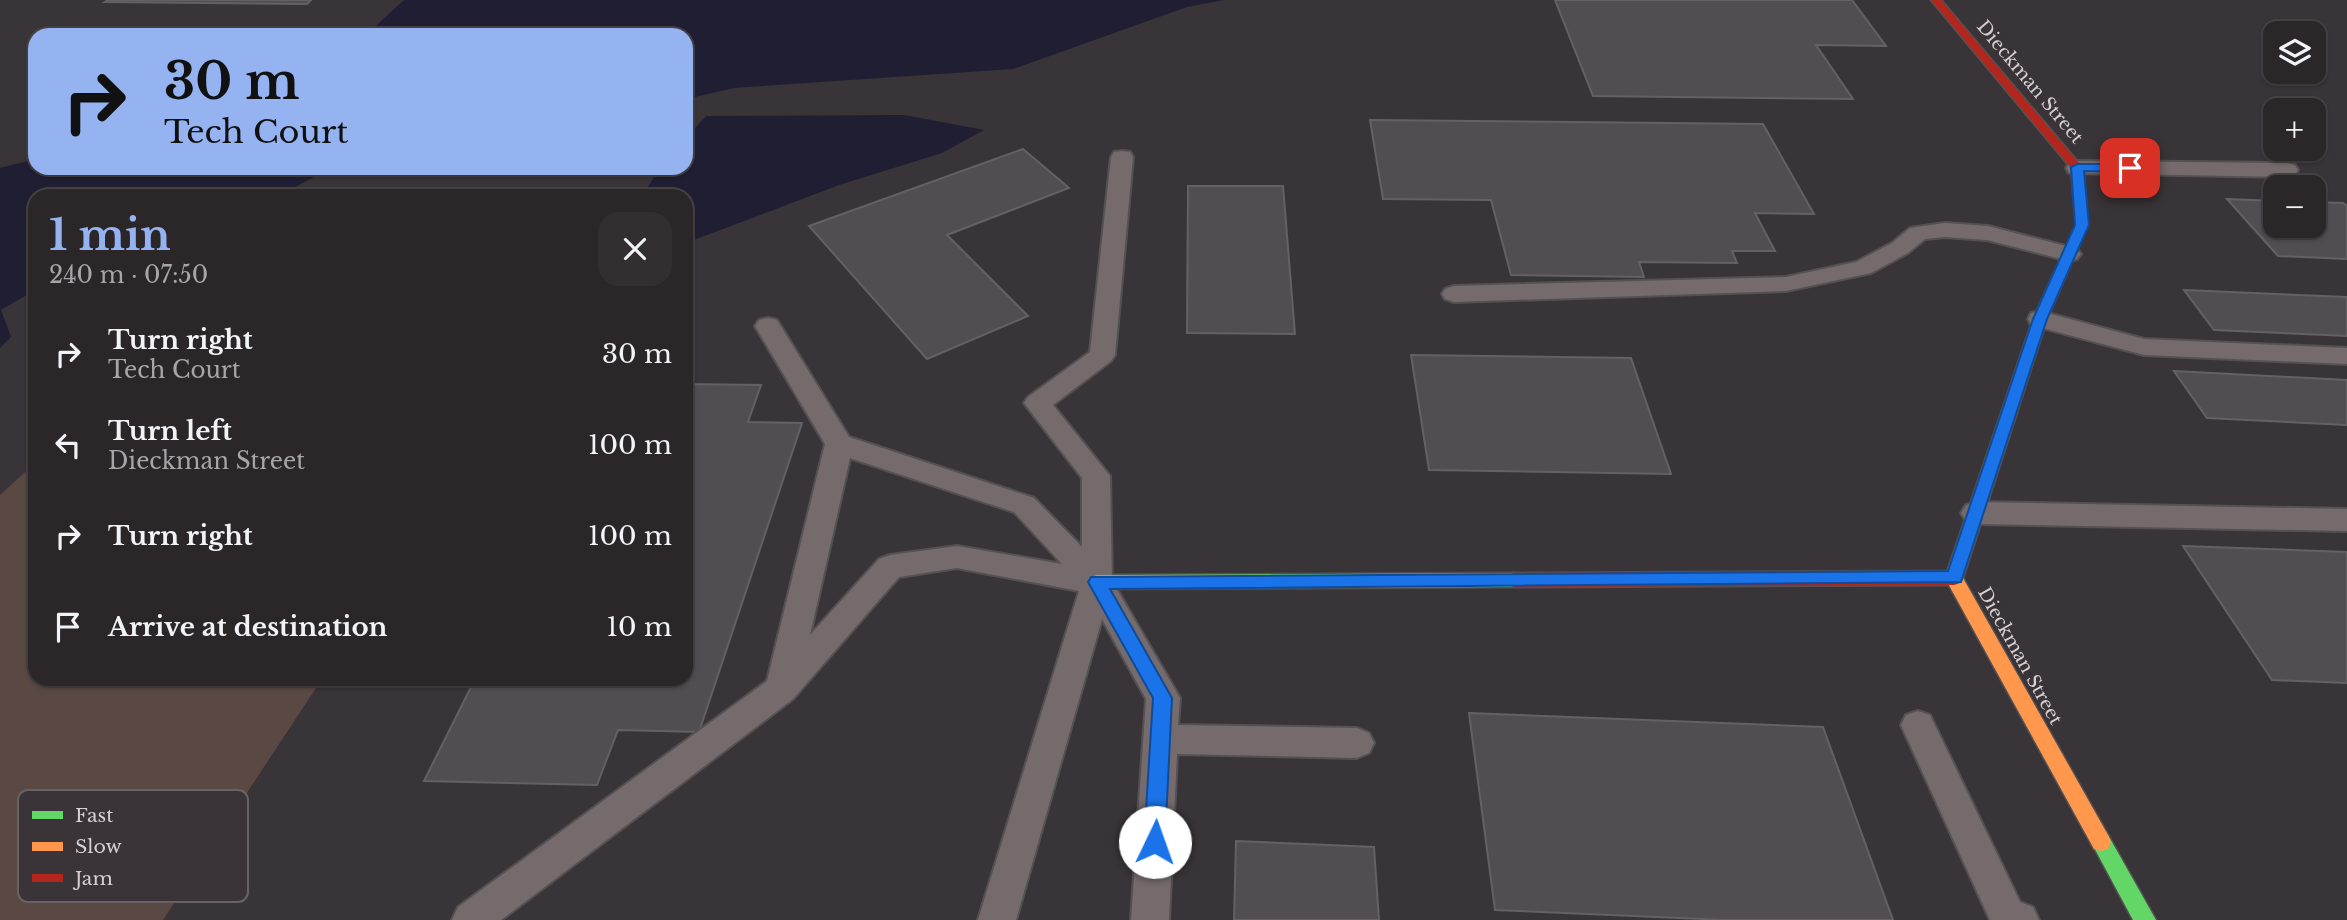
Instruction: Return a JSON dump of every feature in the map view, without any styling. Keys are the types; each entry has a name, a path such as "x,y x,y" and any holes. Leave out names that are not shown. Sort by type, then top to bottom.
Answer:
{"street":[{"name":"Dieckman Street","path":"1936,0 2077,167 2082,225 2040,319 1954,578 2145,920"},
{"path":"1097,582 1954,578"}],"lane":[{"path":"997,920 1097,582 1096,476 1037,403 1102,355 1122,157"},
{"path":"2077,167 2287,170"},
{"path":"1454,294 1786,284 1863,268 1900,248 1918,233 1945,230 1988,233 2069,254"},
{"path":"2040,319 2144,347 2347,356"},
{"path":"768,326 839,444 1024,505 1097,582 1163,698 1150,920"},
{"path":"781,689 839,444"},
{"path":"1976,513 2347,520"},
{"path":"471,920 781,689 890,566 957,558 1097,582"},
{"path":"1917,725 2009,919 2020,920"},
{"path":"1161,738 1357,743"}],"shaded area":[{"path":"404,0 1224,0 1187,7 1013,69 734,88 693,97 693,28 374,28"},
{"path":"904,115 984,130 942,153 839,185 693,240 693,189 646,189 656,175 693,175 693,130 706,116"},
{"path":"28,161 28,175 317,175 292,189 28,189 28,294 1,310 11,337 0,348 0,168"},
{"path":"28,469 28,686 317,686 248,791 18,790 18,902 175,902 163,920 0,920 0,495"}],"building":[{"path":"311,0 307,4 105,2"},
{"path":"1555,0 1852,0 1886,46 1816,45 1853,99 1593,96"},
{"path":"1370,120 1763,124 1814,214 1755,213 1775,251 1732,251 1737,263 1639,262 1644,277 1511,275 1491,200 1383,199"},
{"path":"1023,149 1069,188 947,235 1028,316 927,359 809,226"},
{"path":"1188,186 1283,186 1295,334 1187,333"},
{"path":"2227,199 2263,200 2263,238 2326,238 2326,202 2343,203 2347,206 2347,259 2278,256"},
{"path":"2184,290 2347,297 2347,336 2214,330"},
{"path":"1411,355 1631,358 1671,474 1429,470"},
{"path":"2174,371 2347,380 2347,425 2207,418"},
{"path":"693,384 761,385 748,422 802,423 699,732 618,730 597,785 424,781 472,686 693,686"},
{"path":"2183,546 2347,552 2347,683 2272,680"},
{"path":"1469,713 1823,727 1893,920 1725,920 1495,910"},
{"path":"1236,841 1374,847 1379,920 1234,920"}],"traffic: fast":[{"path":"1097,582 1514,580"},
{"path":"2101,842 2145,920"}],"traffic: slow":[{"path":"2001,437 1954,578 2101,842"}],"traffic: jam":[{"path":"1936,0 2077,168 2082,225 2040,319 2001,437"},
{"path":"1514,580 1954,578"}],"route":[{"path":"1155,842 1163,698 1097,582 1954,578 2040,319 2082,225 2077,167 2130,168"}]}
